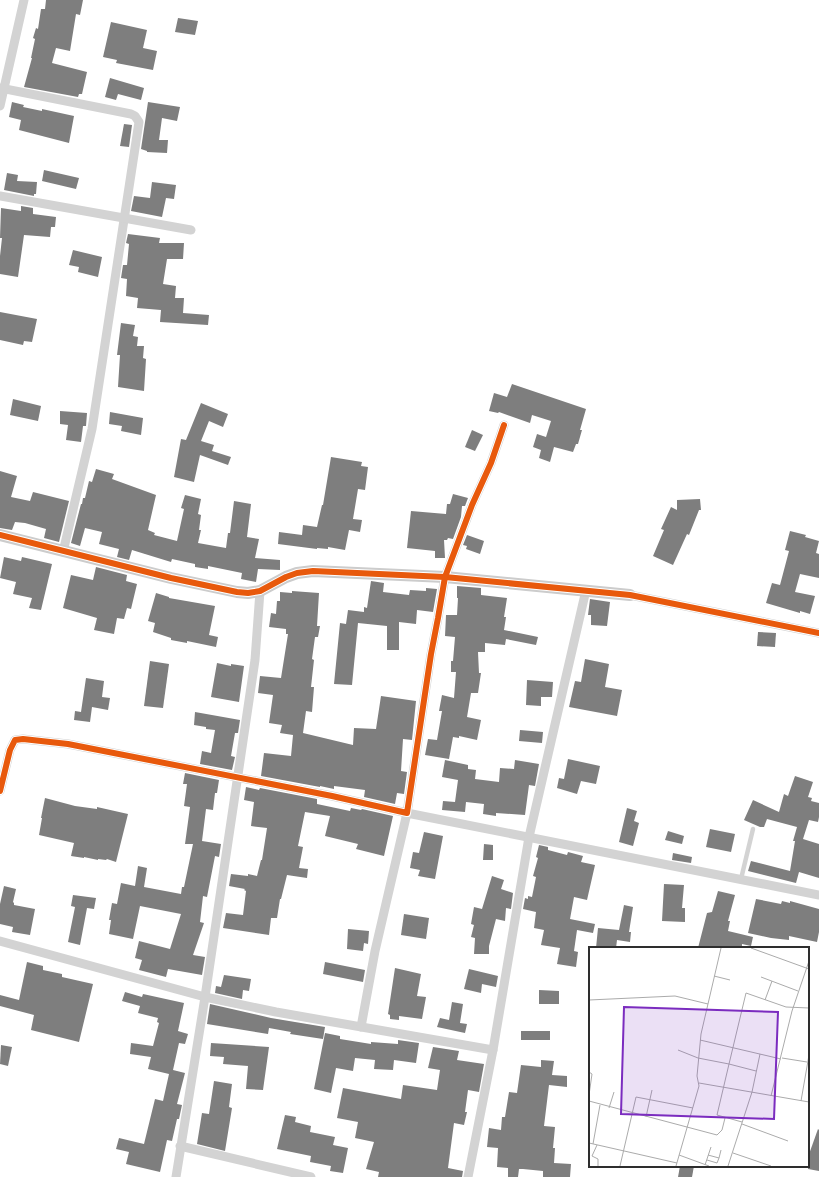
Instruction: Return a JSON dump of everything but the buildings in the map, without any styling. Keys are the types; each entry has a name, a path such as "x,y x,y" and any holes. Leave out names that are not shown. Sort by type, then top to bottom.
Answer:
{"street":[{"path":"0,106 2,89 24,0"},
{"path":"2,89 131,114 135,116 139,122 92,429 63,552"},
{"path":"0,196 190,230"},
{"path":"361,1027 375,951 407,813 431,654 445,577 472,505 491,463 504,425"},
{"path":"0,535 171,578 237,592 248,593 260,591 286,577 297,573 313,571 445,577 630,595 819,633"},
{"path":"468,1177 493,1050 529,838 586,590"},
{"path":"176,1177 205,997 236,778 255,660 260,591"},
{"path":"0,791 10,750 15,740 23,739 68,744 332,796 529,838 819,895"},
{"path":"0,941 205,997 276,1012 493,1050"},
{"path":"180,1146 310,1177"}],"lane":[{"path":"741,879 753,829"}],"cycle path":[{"path":"0,791 10,750 15,740 23,739 68,744 332,796 407,813 431,654 445,577 472,505 491,463 504,425"},
{"path":"0,535 171,578 237,592 248,593 260,591 286,577 297,573 313,571 445,577 630,595 819,633"}]}
